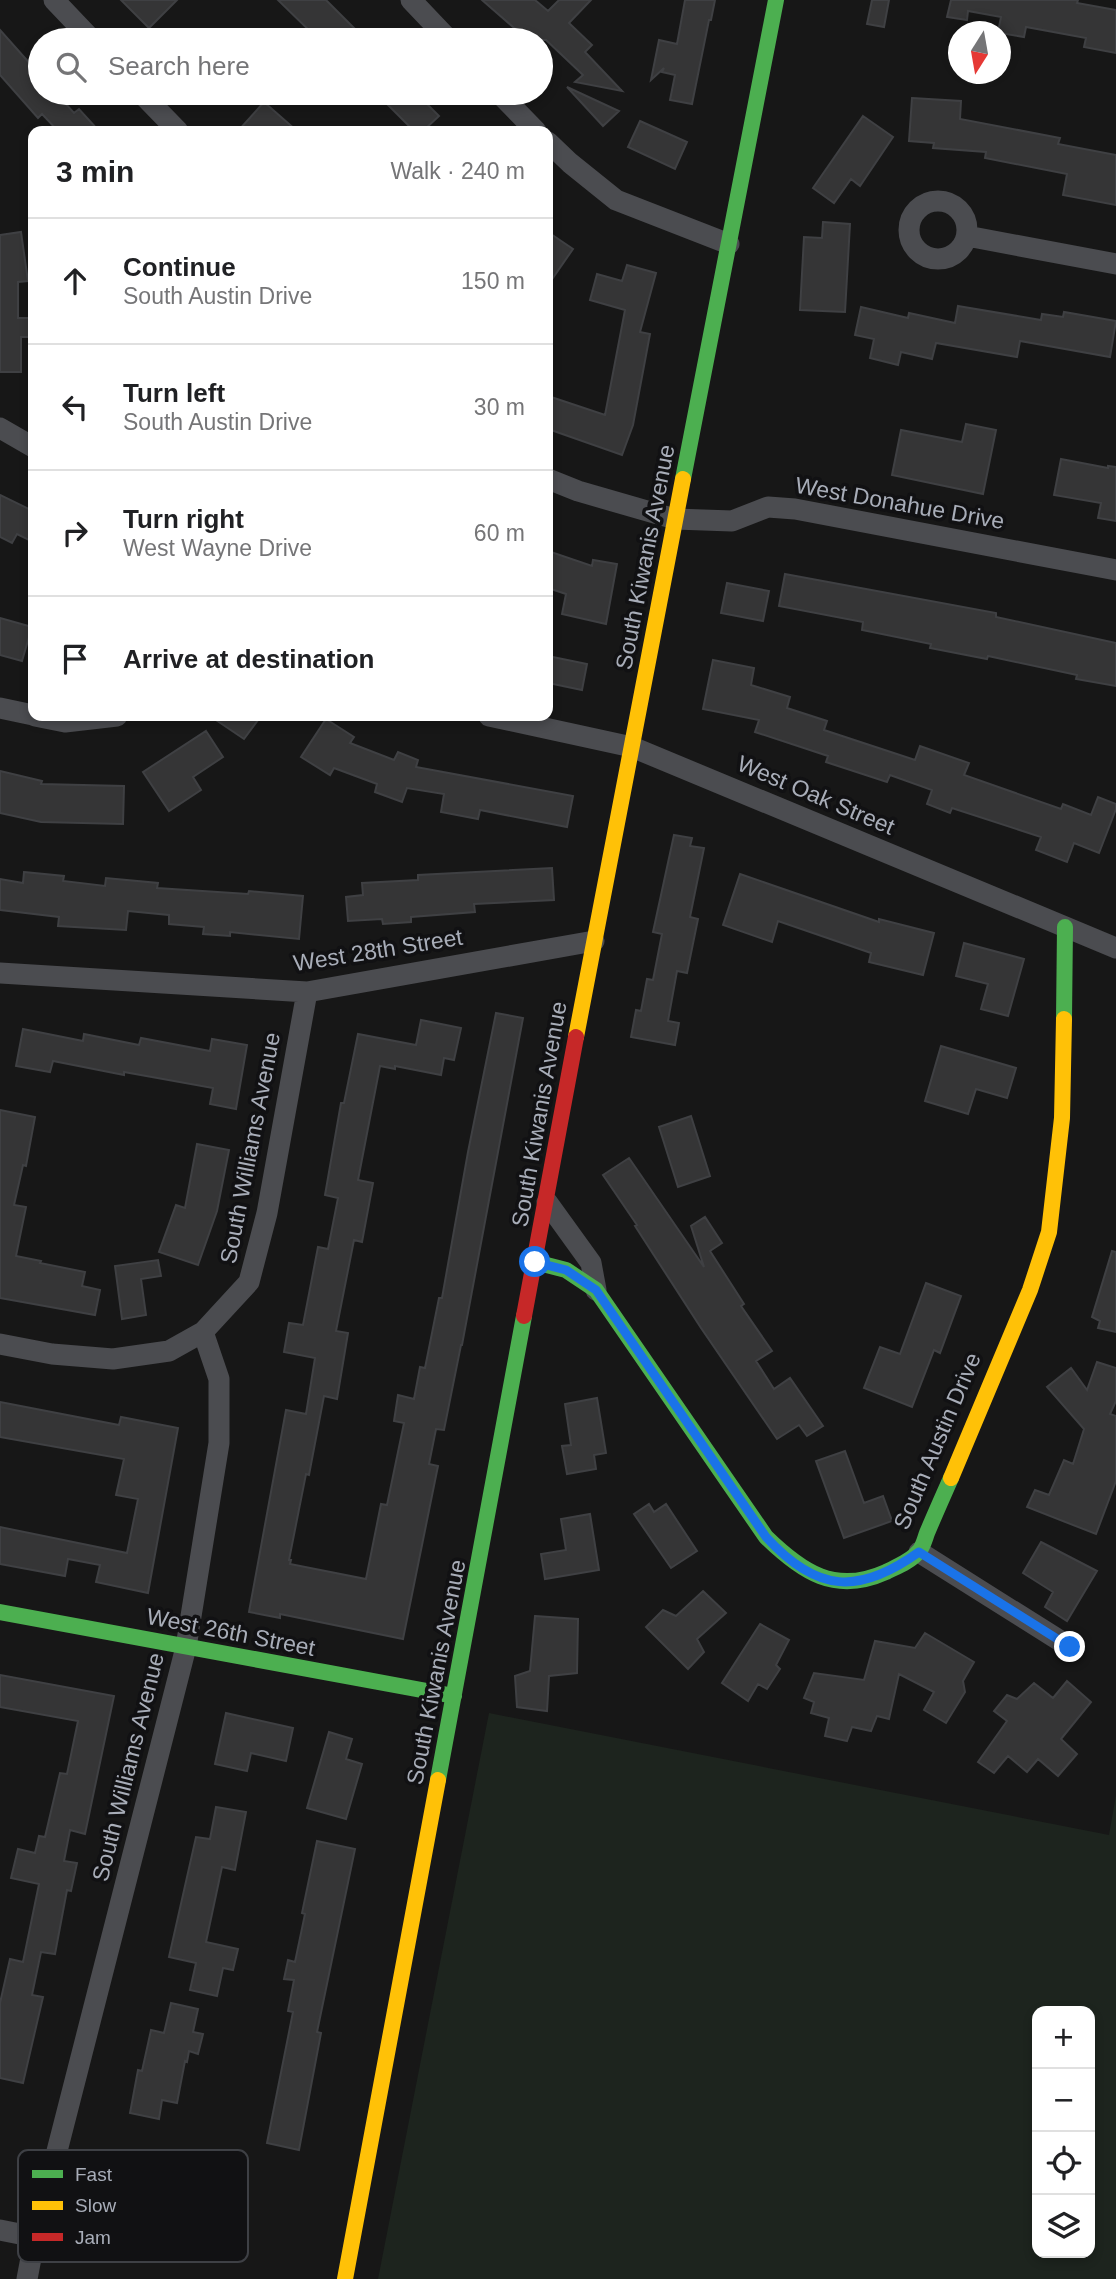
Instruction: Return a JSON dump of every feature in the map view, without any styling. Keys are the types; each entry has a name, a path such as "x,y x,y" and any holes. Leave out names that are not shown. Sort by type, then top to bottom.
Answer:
{"main road":[{"name":"South Kiwanis Avenue","path":"345,2279 594,941 776,0"},
{"name":"South Austin Drive","path":"535,1262 566,1270 596,1290 766,1537 785,1558 812,1574 843,1583 873,1579 897,1567 919,1552 1030,1290 1049,1232 1062,1118 1065,927"},
{"name":"West 26th Street","path":"0,1612 454,1696"}],"street":[{"path":"54,0 81,28"},
{"path":"411,0 438,28"},
{"path":"153,105 173,126"},
{"path":"511,105 532,126"},
{"path":"553,147 616,200 729,244"},
{"path":"967,236 1116,264"},
{"path":"0,428 28,444"},
{"name":"West Donahue Drive","path":"553,481 578,491 676,519 732,521 768,507 795,509 1116,570"},
{"path":"0,708 28,715"},
{"name":"West Oak Street","path":"512,721 632,747 1116,948"},
{"name":"West 28th Street","path":"0,973 307,992 594,941"},
{"name":"South Williams Avenue","path":"57,2150 186,1647 219,1443 219,1380 203,1332 249,1282 267,1213 307,992"},
{"name":"South Austin Drive","path":"547,1202 591,1263 596,1290"},
{"path":"0,1343 52,1354 113,1359 169,1351 203,1332"},
{"path":"919,1552 1070,1647"},
{"path":"0,2230 18,2234"}],"shaded area":[{"path":"489,1713 1109,1835 1116,1795 1116,2279 378,2279"}],"building":[{"path":"121,0 177,0 149,28"},
{"path":"278,0 326,0 354,28 307,28"},
{"path":"482,0 535,0 548,11 559,0 591,0 569,23 592,45 585,52 622,91 575,82 583,75 553,47 553,28 514,28"},
{"path":"685,0 715,0 692,104 670,100 675,75 662,72 664,68 651,80 659,40 677,44"},
{"path":"872,0 889,0 884,27 867,24"},
{"path":"951,0 1078,0 1077,3 1116,10 1116,53 1084,47 1086,38 1026,27 1024,37 1011,35 1011,21 1000,21 1001,17 968,11 967,20 947,17"},
{"path":"0,30 28,62 28,105 67,105 74,113 79,109 94,126 53,126 42,114 38,118 0,75"},
{"path":"567,87 619,111 603,126"},
{"path":"912,98 961,101 960,119 1060,138 1058,144 1116,155 1116,205 1063,195 1067,174 985,158 986,152 933,148 934,143 909,141"},
{"path":"261,105 267,105 291,126 242,126"},
{"path":"388,105 428,105 439,116 428,126 409,126"},
{"path":"863,116 893,137 860,186 851,179 834,203 813,188"},
{"path":"640,121 687,142 675,169 628,147"},
{"path":"823,222 850,224 845,312 800,310 804,237 822,238"},
{"path":"21,232 28,281 18,282 18,318 28,318 28,337 21,337 21,372 0,372 0,235"},
{"path":"553,235 573,249 553,278"},
{"path":"627,265 656,273 640,332 650,334 633,425 622,455 553,431 553,398 605,415 625,310 590,300 597,274 622,281"},
{"path":"958,306 1041,320 1042,314 1063,317 1064,312 1116,321 1110,357 1020,341 1017,357 936,343 932,359 901,352 898,365 870,358 874,339 855,335 861,307 908,318 909,313 955,323"},
{"path":"966,424 996,430 983,494 892,475 901,430 962,442"},
{"path":"1061,459 1108,468 1116,467 1116,521 1098,518 1101,503 1054,495"},
{"path":"0,495 28,509 28,540 17,534 12,543 0,537"},
{"path":"553,553 592,566 593,560 617,564 606,624 562,614 566,594 553,590"},
{"path":"785,574 996,613 996,617 1116,643 1116,686 1076,679 1077,675 988,656 987,659 930,648 931,644 862,630 863,622 779,606"},
{"path":"727,583 769,591 763,621 721,613"},
{"path":"0,618 28,626 28,641 22,661 0,655"},
{"path":"553,657 587,664 582,690 553,684"},
{"path":"713,660 754,668 751,685 790,697 787,708 827,721 824,730 915,760 920,746 969,763 964,775 1061,809 1063,804 1091,815 1098,797 1116,804 1099,853 1074,843 1067,862 1036,850 1041,837 952,808 950,813 927,804 932,790 890,775 887,782 826,762 828,756 755,732 759,720 703,709"},
{"path":"217,721 257,721 244,739"},
{"path":"325,721 329,721 354,737 350,743 394,760 398,752 418,760 416,767 573,796 567,827 480,810 478,819 441,812 444,794 407,788 402,802 375,792 377,784 334,768 330,775 301,757"},
{"path":"206,731 223,757 193,777 201,790 169,811 143,772"},
{"path":"0,771 42,781 41,784 124,786 123,824 41,822 0,813"},
{"path":"674,835 692,838 690,846 704,848 690,917 698,919 687,973 677,971 668,1021 679,1023 675,1045 631,1037 636,1010 641,1011 647,979 653,980 662,934 653,932"},
{"path":"552,868 554,900 474,904 475,912 411,917 411,922 383,924 382,919 348,921 346,897 363,895 362,883 418,880 418,875"},
{"path":"24,872 64,876 63,881 105,886 106,878 158,883 157,888 303,896 299,939 230,932 230,936 203,934 204,927 169,924 169,915 128,911 126,930 58,926 59,917 0,910 0,879 23,883"},
{"path":"740,874 879,922 879,919 934,933 923,975 869,962 871,953 778,921 772,942 723,925"},
{"path":"964,943 1024,959 1008,1016 981,1009 988,984 956,976"},
{"path":"496,1013 523,1018 462,1345 444,1430 436,1429 429,1464 438,1466 403,1639 280,1614 280,1618 249,1612 286,1410 306,1414 315,1358 284,1352 289,1323 303,1325 318,1247 328,1249 338,1198 325,1195 341,1103 344,1103 358,1034 416,1045 421,1020 461,1028 454,1060 444,1058 441,1075 395,1066 395,1069 380,1066 358,1180 373,1183 362,1242 354,1240 336,1331 348,1333 337,1399 324,1396 289,1560 290,1564 366,1579 381,1504 387,1505 404,1423 394,1421 398,1395 414,1399 420,1367 425,1368 439,1298 442,1298"},
{"path":"23,1029 83,1041 84,1034 139,1045 141,1038 210,1051 212,1039 247,1045 236,1109 210,1104 213,1088 53,1061 50,1072 16,1066"},
{"path":"941,1046 1016,1068 1007,1098 976,1089 968,1114 925,1101"},
{"path":"0,1110 35,1117 26,1166 23,1165 14,1205 26,1207 16,1256 85,1272 82,1286 100,1290 95,1315 0,1298"},
{"path":"691,1116 710,1176 678,1187 659,1127"},
{"path":"197,1144 229,1150 217,1211 198,1265 159,1252 176,1205 185,1208"},
{"path":"629,1158 704,1267 691,1226 705,1217 722,1243 710,1251 744,1304 741,1306 772,1351 756,1361 774,1389 790,1378 823,1426 807,1436 799,1425 777,1439 701,1328 603,1175"},
{"path":"1112,1251 1116,1252 1116,1332 1098,1328 1100,1321 1092,1317"},
{"path":"158,1260 161,1276 141,1279 146,1315 122,1319 115,1266"},
{"path":"926,1283 961,1296 940,1353 934,1350 912,1407 864,1388 880,1347 900,1354"},
{"path":"1097,1362 1116,1368 1116,1401 1110,1414 1116,1416 1116,1481 1096,1534 1027,1507 1035,1490 1049,1495 1064,1460 1073,1464 1084,1429 1047,1387 1071,1368 1087,1390"},
{"path":"597,1398 606,1453 594,1455 596,1469 567,1474 562,1446 571,1445 565,1404"},
{"path":"0,1402 119,1425 121,1417 178,1428 148,1593 96,1582 100,1565 68,1559 65,1576 0,1564 0,1527 127,1553 138,1499 116,1495 124,1459 0,1437"},
{"path":"845,1451 864,1503 883,1496 892,1521 844,1538 816,1461"},
{"path":"649,1504 654,1512 666,1504 697,1551 671,1568 634,1514"},
{"path":"590,1514 599,1570 545,1579 541,1554 566,1550 561,1519"},
{"path":"1041,1542 1097,1571 1067,1621 1045,1607 1053,1592 1023,1573"},
{"path":"703,1591 726,1613 697,1639 704,1652 688,1669 646,1627 663,1610 676,1616"},
{"path":"535,1616 578,1619 577,1673 549,1676 547,1711 517,1707 515,1676 530,1671"},
{"path":"760,1624 789,1640 776,1665 780,1669 767,1689 758,1684 748,1701 722,1683"},
{"path":"925,1633 974,1662 963,1681 965,1692 946,1723 924,1710 934,1692 899,1674 889,1719 877,1716 871,1731 852,1727 847,1741 825,1736 829,1718 811,1713 814,1702 804,1698 814,1673 864,1680 875,1641 915,1648"},
{"path":"0,1675 114,1696 85,1834 70,1830 64,1861 77,1863 71,1891 67,1890 55,1954 41,1952 32,1995 43,1997 23,2083 0,2078 0,2003 10,1959 23,1962 39,1884 11,1878 18,1849 35,1853 39,1836 45,1837 60,1773 67,1774 78,1721 0,1707"},
{"path":"1067,1681 1091,1702 1061,1739 1077,1754 1058,1776 1038,1759 1027,1772 1008,1756 994,1773 978,1762 1007,1721 994,1711 1007,1695 1017,1699 1034,1683 1053,1698"},
{"path":"226,1713 293,1728 286,1761 251,1753 247,1771 215,1764"},
{"path":"329,1732 352,1739 346,1759 362,1764 346,1819 307,1808"},
{"path":"216,1807 246,1812 235,1870 222,1867 206,1942 238,1949 233,1970 223,1968 217,1996 190,1990 196,1963 169,1957 196,1837 210,1839"},
{"path":"317,1841 355,1849 317,2032 321,2033 299,2150 267,2143 293,2012 288,2011 294,1980 284,1979 288,1960 295,1962"},
{"path":"171,2003 198,2009 193,2032 203,2034 198,2054 189,2051 177,2103 162,2100 159,2119 130,2113 138,2070 142,2071 151,2030 164,2033"}],"traffic: fast":[{"path":"683,479 776,0"},
{"path":"1064,1019 1065,927"},
{"path":"535,1262 566,1270 596,1290 766,1537 806,1570 835,1580 851,1581 868,1579 907,1561 921,1548 951,1478"},
{"path":"438,1780 524,1316"},
{"path":"0,1612 454,1696"}],"traffic: slow":[{"path":"576,1037 683,479"},
{"path":"951,1478 1030,1290 1049,1232 1062,1118 1064,1019"},
{"path":"345,2279 438,1780"}],"traffic: jam":[{"path":"524,1316 576,1037"}],"route":[{"path":"535,1262 566,1270 596,1290 766,1537 785,1558 812,1574 843,1583 873,1579 919,1552 1070,1647"}]}
